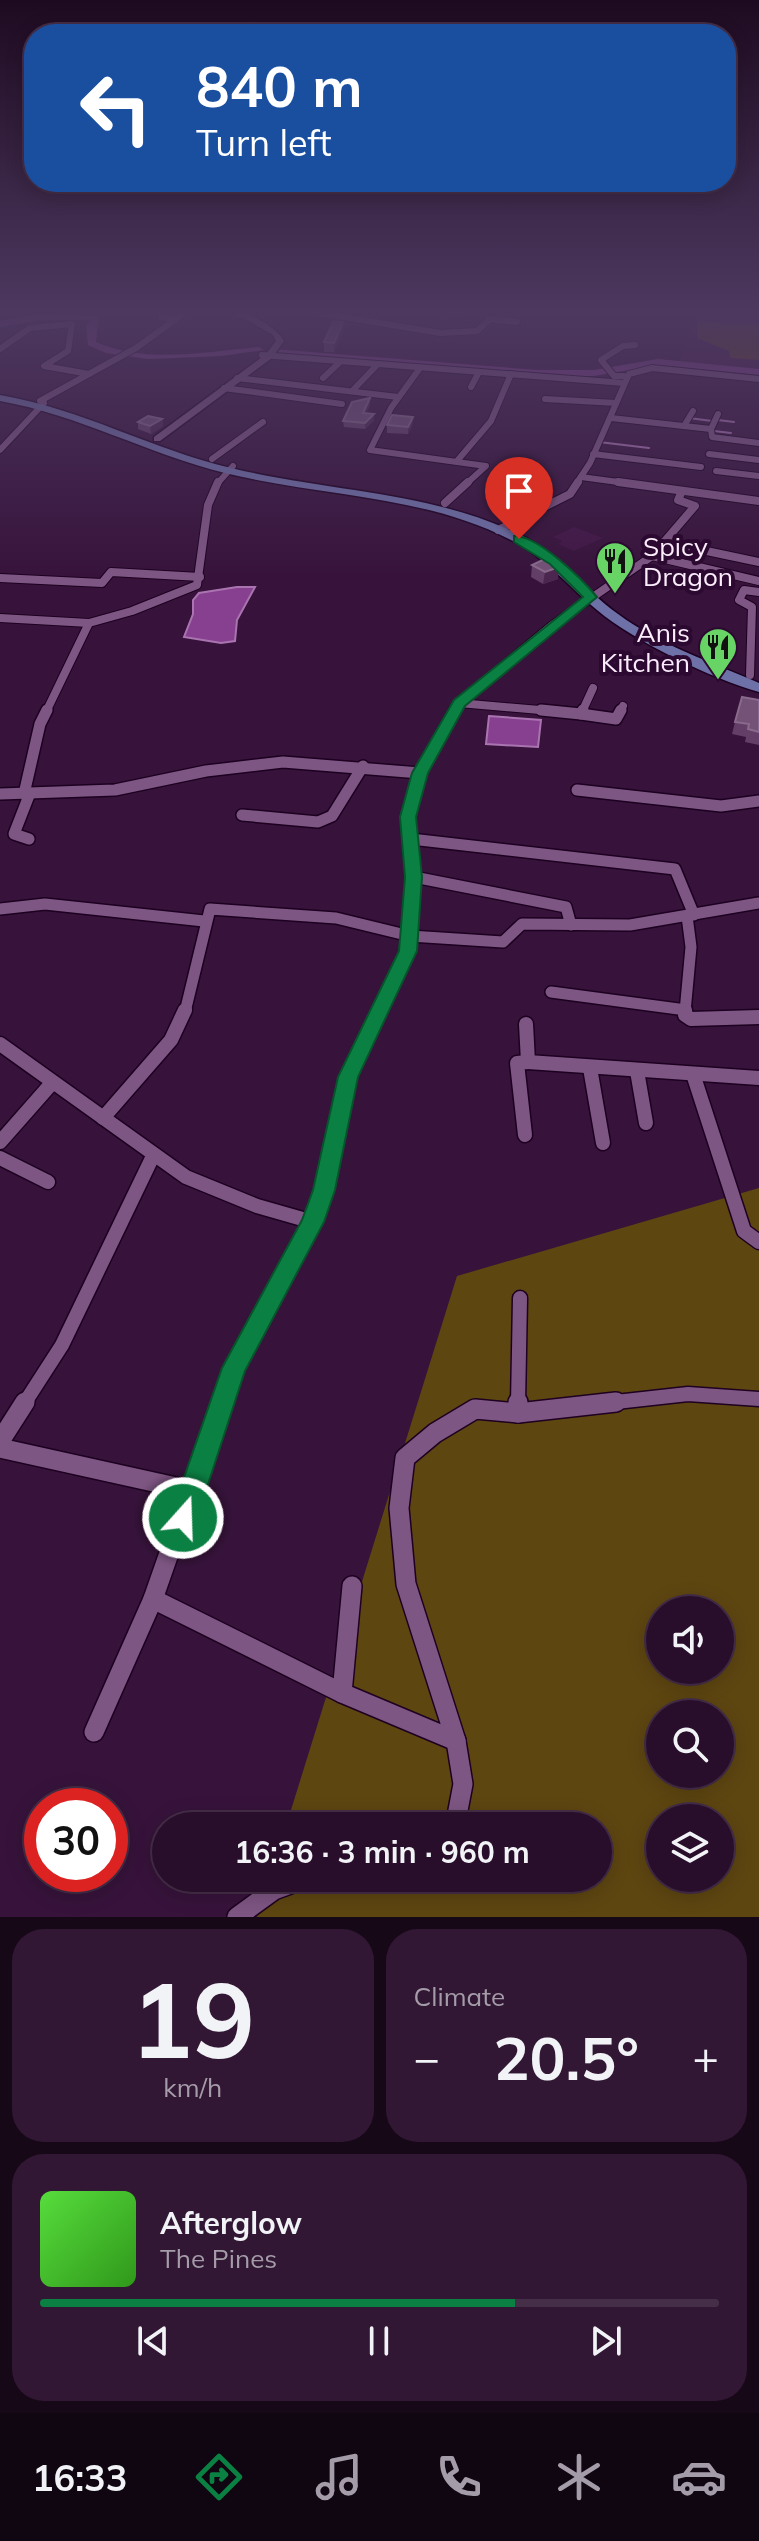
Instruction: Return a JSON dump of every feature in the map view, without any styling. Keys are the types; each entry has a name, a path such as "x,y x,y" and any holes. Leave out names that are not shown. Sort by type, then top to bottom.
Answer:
{"main road":[{"path":"12,398 42,402 157,439 230,468 445,503 502,528 554,561 630,629 759,688"},
{"path":"157,439 210,398"},
{"path":"157,439 210,398"},
{"path":"42,402 230,468 407,499 502,528"},
{"path":"596,596 644,627 754,676"}],"street":[{"path":"0,450 48,398"},
{"path":"301,398 342,404"},
{"path":"397,398 370,450 486,467 466,481 445,503"},
{"path":"457,461 477,443 503,398"},
{"path":"502,528 570,494 593,454 618,398"},
{"path":"545,399 616,403"},
{"path":"684,426 693,411"},
{"path":"718,414 711,429 712,437 759,443"},
{"path":"611,418 711,429"},
{"path":"212,459 263,422"},
{"path":"593,454 701,467"},
{"path":"709,454 759,460"},
{"path":"0,618 89,623 132,611 197,585 210,499 216,482 230,468"},
{"path":"716,471 759,476"},
{"path":"581,477 759,501"},
{"path":"94,1732 153,1599 194,1491 234,1368 313,1222 324,1190 348,1077 408,951 414,877 408,817 420,773 459,703 652,556 695,506 678,500 682,491"},
{"path":"664,542 759,562"},
{"path":"652,556 759,581"},
{"path":"0,578 102,583 111,572 200,577"},
{"path":"754,676 752,607 739,600 744,590 759,592"},
{"path":"29,839 14,834 27,794 45,711 89,623"},
{"path":"581,714 593,688"},
{"path":"459,703 616,719 623,706"},
{"path":"0,794 115,790 206,771 283,762 363,766 420,773"},
{"path":"242,815 318,822 332,816 363,766"},
{"path":"577,790 721,806 759,801"},
{"path":"411,839 675,869 690,916 686,1010 691,1019 759,1017"},
{"path":"414,877 566,907 571,925"},
{"path":"103,1118 171,1040 192,984 204,921 210,909 336,918 410,936 503,942 522,924 630,925 759,903"},
{"path":"0,909 45,904 204,921"},
{"path":"551,992 686,1010"},
{"path":"526,1024 528,1062"},
{"path":"0,1044 186,1177 228,1195 313,1222"},
{"path":"525,1135 517,1063 758,1080"},
{"path":"590,1068 603,1143"},
{"path":"637,1071 646,1123"},
{"path":"693,1074 744,1231 759,1242"},
{"path":"0,1142 52,1083"},
{"path":"0,1441 5,1423 62,1345 153,1156"},
{"path":"0,1158 48,1182"},
{"path":"518,1413 520,1298"},
{"path":"461,1812 463,1763 406,1584 399,1508 405,1458 435,1433 475,1409 518,1413 688,1394 759,1399"},
{"path":"0,1448 194,1491"},
{"path":"342,1693 352,1586"},
{"path":"153,1599 342,1693 456,1741"},
{"path":"237,1917 271,1892"}],"shaded area":[{"path":"574,527 603,538 574,551 558,544 562,541 553,537"},
{"path":"255,587 237,620 235,641 221,643 184,637 193,614 193,600 199,593"},
{"path":"489,716 541,720 538,747 486,744"},
{"path":"759,1188 759,1917 257,1917 265,1892 612,1892 612,1812 290,1812 457,1276"}],"building":[{"path":"370,398 363,413 374,414 365,423 343,421 352,402"},
{"path":"392,415 413,417 408,427 387,425"},
{"path":"148,416 162,419 150,426 138,422"},
{"path":"549,557 559,567 545,572 532,565"},
{"path":"742,697 759,700 759,732 748,729 749,724 735,722"}],"waterway":[{"path":"689,418 712,421"},
{"path":"718,420 734,422"},
{"path":"714,431 731,433"},
{"path":"599,442 649,448"}],"place":[{"name":"Spicy Dragon","path":"615,595"},
{"name":"Anis Kitchen","path":"718,681"}],"route":[{"path":"183,1518 234,1368 313,1222 324,1190 348,1077 408,951 414,877 408,817 420,773 459,703 590,597 568,572 519,539"}]}
